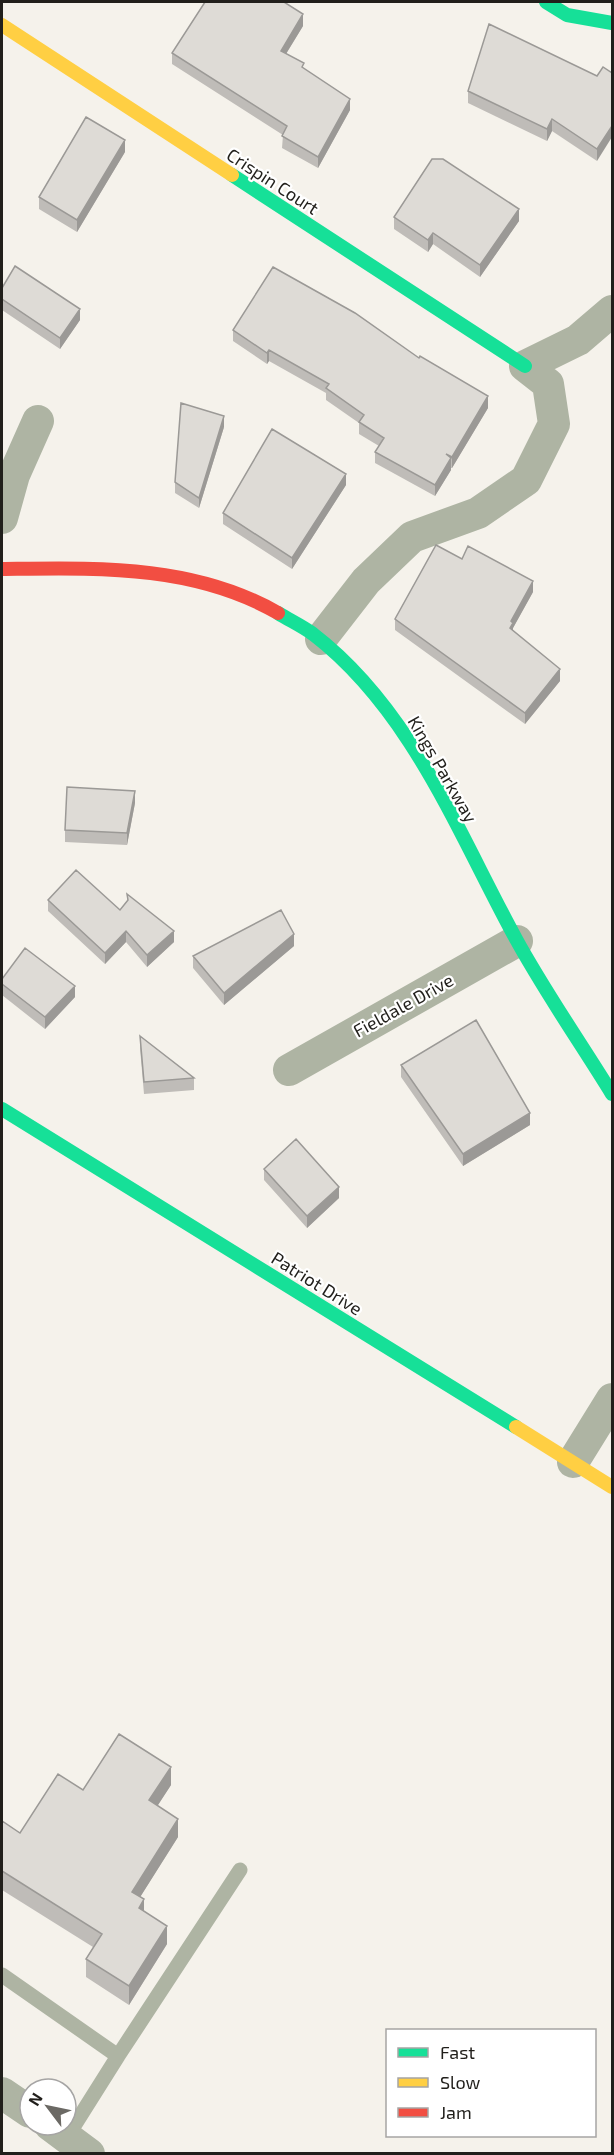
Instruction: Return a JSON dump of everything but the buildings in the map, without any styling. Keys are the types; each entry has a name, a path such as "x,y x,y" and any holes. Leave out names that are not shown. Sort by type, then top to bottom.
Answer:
{"street":[{"path":"546,2 567,15 612,23"},
{"name":"Crispin Court","path":"2,25 525,366"},
{"path":"321,639 366,581 412,537 478,513 526,480 554,424 548,384 525,366 578,340 612,310"},
{"path":"2,518 14,475 38,421"},
{"name":"Kings Parkway","path":"2,569 131,570 191,579 230,591 268,607 321,639 366,680 414,746 517,941 612,1094"},
{"name":"Fieldale Drive","path":"289,1070 517,941"},
{"name":"Patriot Drive","path":"2,1109 612,1487"},
{"path":"573,1462 612,1399"},
{"path":"2,2093 18,2104"}],"lane":[{"path":"69,2139 118,2056 240,1870"},
{"path":"2,1975 118,2056"}],"traffic: fast":[{"path":"546,2 567,15 612,23"},
{"path":"232,175 525,366"},
{"path":"278,613 313,634 348,665 378,699 405,736 430,775 527,959 612,1094"},
{"path":"2,1109 516,1427"}],"traffic: slow":[{"path":"2,25 232,175"},
{"path":"516,1427 612,1487"}],"traffic: jam":[{"path":"2,569 108,570 178,577 212,585 246,597 278,613"}]}
